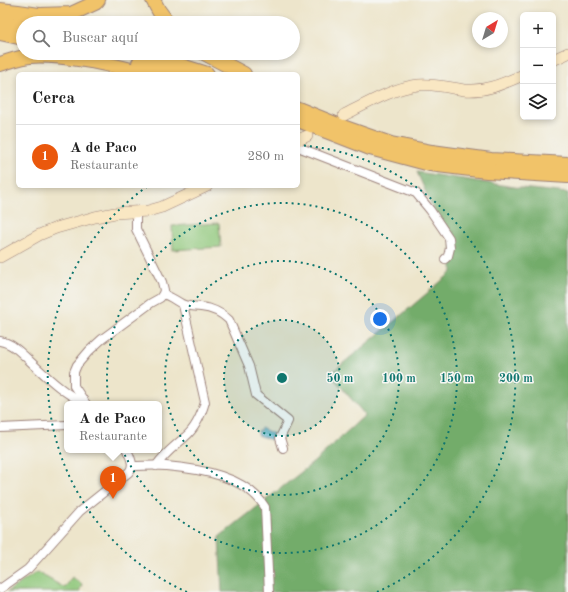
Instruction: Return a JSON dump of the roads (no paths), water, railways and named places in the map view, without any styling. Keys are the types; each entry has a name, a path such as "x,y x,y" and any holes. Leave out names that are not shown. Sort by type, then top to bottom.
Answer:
{"highway":[{"path":"0,10 39,15 71,14 95,3 98,0"},
{"path":"153,0 163,16"},
{"path":"0,23 16,26"},
{"path":"0,33 16,36"},
{"path":"0,64 16,60"},
{"path":"85,60 141,72"},
{"path":"126,60 169,72"},
{"path":"162,60 201,72"},
{"path":"217,60 240,72"},
{"path":"300,104 342,120 391,144 432,152 491,160 568,164"},
{"path":"300,110 342,120"},
{"path":"300,121 370,148 430,164 487,171 568,176"}],"street":[{"path":"556,59 568,53"},
{"path":"342,120 387,94 419,84 465,90 478,90 503,84 520,76"},
{"path":"300,148 416,193 430,210 449,238 450,248 448,256 445,259"},
{"path":"0,257 33,238 56,228 115,213 148,211 162,207 202,188"},
{"path":"84,401 74,386 74,372 78,365 89,351 102,339 160,298 163,294 164,286 136,229 136,212"},
{"path":"163,294 168,295 184,305 204,307 224,315 229,320 249,366 256,395 288,421 280,438 283,448"},
{"path":"156,466 162,456 186,437 193,429 202,415 205,402 184,305"},
{"path":"0,341 4,341 14,348 78,401"},
{"path":"0,428 64,425"},
{"path":"0,589 28,568 80,511 132,470 128,453"},
{"path":"132,466 165,466 196,470 229,478 252,492 261,500 266,507 269,592"}],"water":[{"path":"261,428 274,434 271,440 258,435 258,431 260,431"}],"place":[{"name":"A de Paco","path":"113,499"}]}
